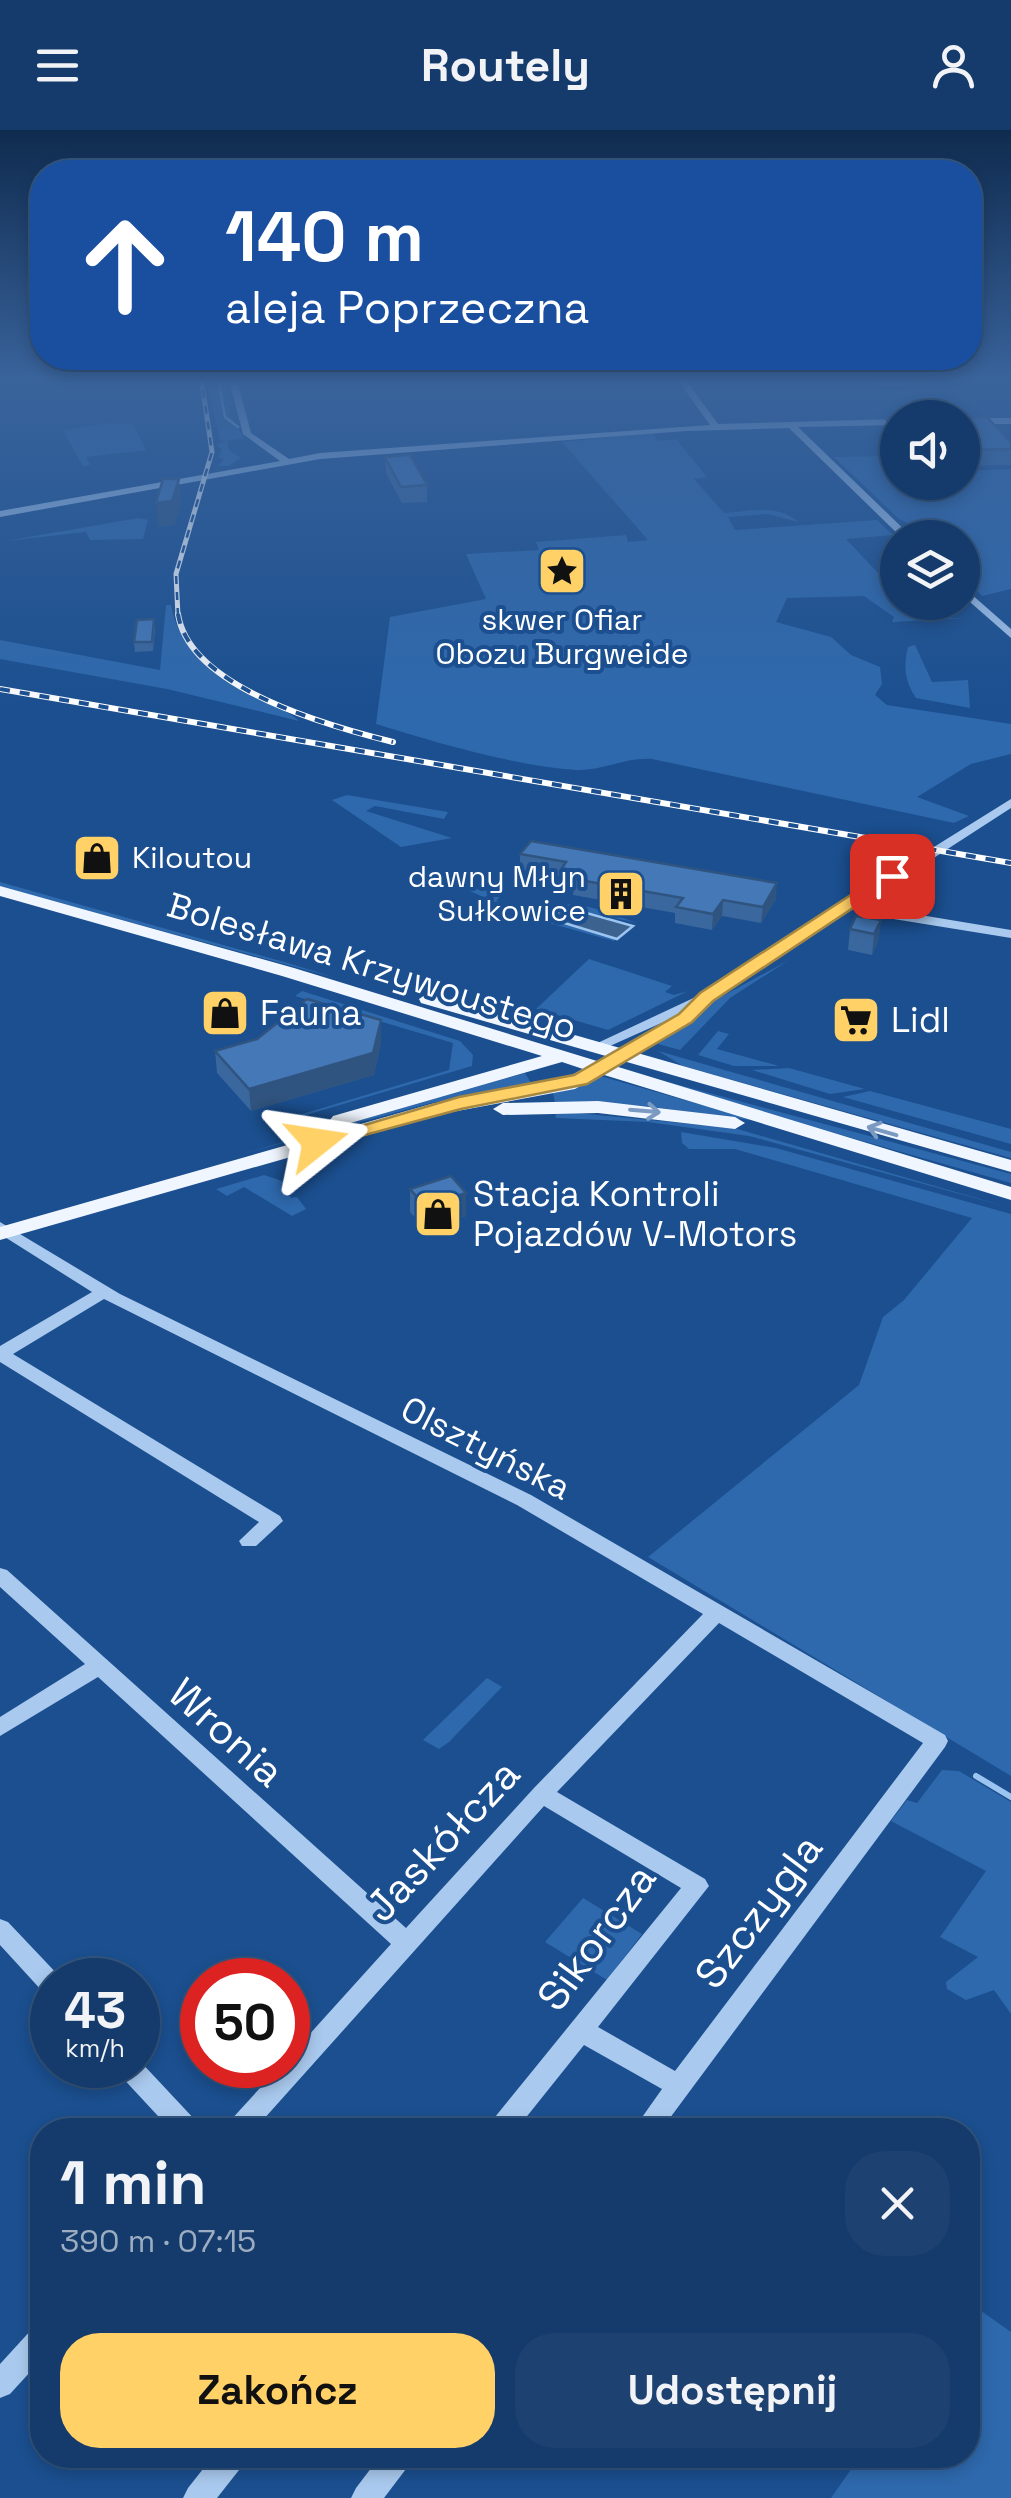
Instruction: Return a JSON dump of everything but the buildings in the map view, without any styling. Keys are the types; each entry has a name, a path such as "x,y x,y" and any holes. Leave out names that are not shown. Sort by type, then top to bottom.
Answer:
{"main road":[{"name":"Bolesława Krzywoustego","path":"0,888 1011,1194"},
{"name":"Bolesława Krzywoustego","path":"0,888 596,1046 1011,1166"},
{"path":"477,1030 504,1054 500,1065 482,1078"},
{"path":"1,1228 596,1046"},
{"path":"1,1228 459,1104 568,1085 623,1054"},
{"path":"397,1120 490,1109 646,1110 741,1124 860,1151"}],"street":[{"path":"0,514 145,487"},
{"path":"854,487 889,520"},
{"path":"980,606 1011,635"},
{"path":"596,1046 707,997 884,881 1009,807"},
{"path":"884,881 882,892 894,906"},
{"path":"851,902 894,906 1011,930"},
{"path":"851,902 875,912"},
{"path":"828,918 875,912 1011,930"},
{"path":"623,1054 685,1018 707,997"},
{"name":"Olsztyńska","path":"1,1228 104,1292 524,1500 937,1741"},
{"path":"104,1292 0,1354 273,1521 249,1540"},
{"name":"Wronia","path":"0,1575 405,1942"},
{"name":"Jaskółcza","path":"249,2118 405,1942 714,1614"},
{"path":"0,1728 100,1666"},
{"name":"Szczygla","path":"655,2118 937,1741"},
{"name":"Sikorcza","path":"510,2118 697,1886 542,1794"},
{"path":"0,1929 30,1961"},
{"path":"580,2030 679,2086"},
{"path":"149,2088 177,2118"},
{"path":"0,2384 30,2352"},
{"path":"198,2498 223,2468"},
{"path":"366,2498 388,2468"}],"shaded area":[{"path":"601,487 701,487 724,513 773,511 798,522 768,514 728,517 735,530 877,520 880,536 846,539 880,575 880,607 864,596 787,598 776,622 831,637 851,655 880,667 882,684 875,695 887,705 1011,724 1011,754 971,764 917,797 969,816 954,823 652,759 586,770 525,763 376,724 390,617 486,599 466,554 539,550 536,542 626,535 628,542 648,540"},
{"path":"865,487 880,487 880,500 980,500 980,487 1011,487 1011,589 980,594 980,520 901,520"},
{"path":"139,518 148,520 143,539 90,540 86,532 5,541"},
{"path":"166,605 171,605 191,650 214,673 299,721 167,689 0,659 0,640 160,670"},
{"path":"915,645 932,682 968,680 970,708 916,698 905,667 908,647"},
{"path":"347,795 448,812 444,819 375,806 366,811 452,838 401,847 332,800"},
{"path":"0,882 291,964 336,978 0,887"},
{"path":"463,888 505,891 496,901 513,907 519,903 547,911 557,906 579,905 637,923 569,908 552,919 617,939 614,941 531,918"},
{"path":"562,908 633,926 617,939 551,919"},
{"path":"589,959 672,986 665,992 674,995 688,991 608,1030 536,1009"},
{"path":"789,960 730,998 680,1050 658,1044 717,999"},
{"path":"302,991 460,1041 473,1055 472,1066 272,1125 269,1116 279,1121 449,1070 453,1043 295,996"},
{"path":"718,1031 729,1034 717,1049 779,1066 734,1066 698,1055"},
{"path":"658,1051 1011,1152 1011,1158 683,1066"},
{"path":"789,1068 865,1089 830,1094 752,1070"},
{"path":"627,1071 1011,1174 1011,1183 637,1077"},
{"path":"525,1073 533,1086 431,1103 242,1154"},
{"path":"600,1076 750,1120 645,1106 555,1103 553,1093"},
{"path":"870,1091 1011,1129 1011,1144 843,1097"},
{"path":"555,1111 734,1128 1011,1208 749,1136 648,1122 556,1118"},
{"path":"681,1132 776,1148 1011,1214 1011,1776 648,1557 859,1385 883,1317 904,1300 972,1218 735,1149 689,1149 682,1143"},
{"path":"264,1175 282,1181 295,1193 289,1195 291,1198 297,1197 306,1209 292,1216 244,1187 227,1196 216,1189"},
{"path":"487,1678 502,1687 449,1742 439,1749 423,1740"},
{"path":"942,1770 959,1771 1011,1802 1011,2014 994,1990 966,2000 947,1989 946,1982 978,1957 940,1937 986,1871 891,1821 907,1800 917,1803"},
{"path":"583,1898 642,1934 607,1980 545,1942"},
{"path":"980,2310 1011,2332 1011,2498 831,2498 852,2468 980,2468"}],"waterway":[{"path":"976,1776 1011,1797"}],"railway":[{"path":"178,616 176,574 202,487"},
{"path":"178,614 188,640 208,663 235,683 301,714 393,742"},
{"path":"0,689 1011,863"}],"place":[{"name":"skwer Ofiar Obozu Burgweide","path":"562,571"},
{"name":"Kiloutou","path":"97,858"},
{"name":"dawny Młyn Sułkowice","path":"621,894"},
{"name":"Fauna","path":"225,1013"},
{"name":"Lidl","path":"856,1020"},
{"name":"Stacja Kontroli Pojazdów V-Motors","path":"438,1214"}],"route":[{"path":"317,1142 459,1104 580,1080 685,1018 707,997 892,876"}]}
